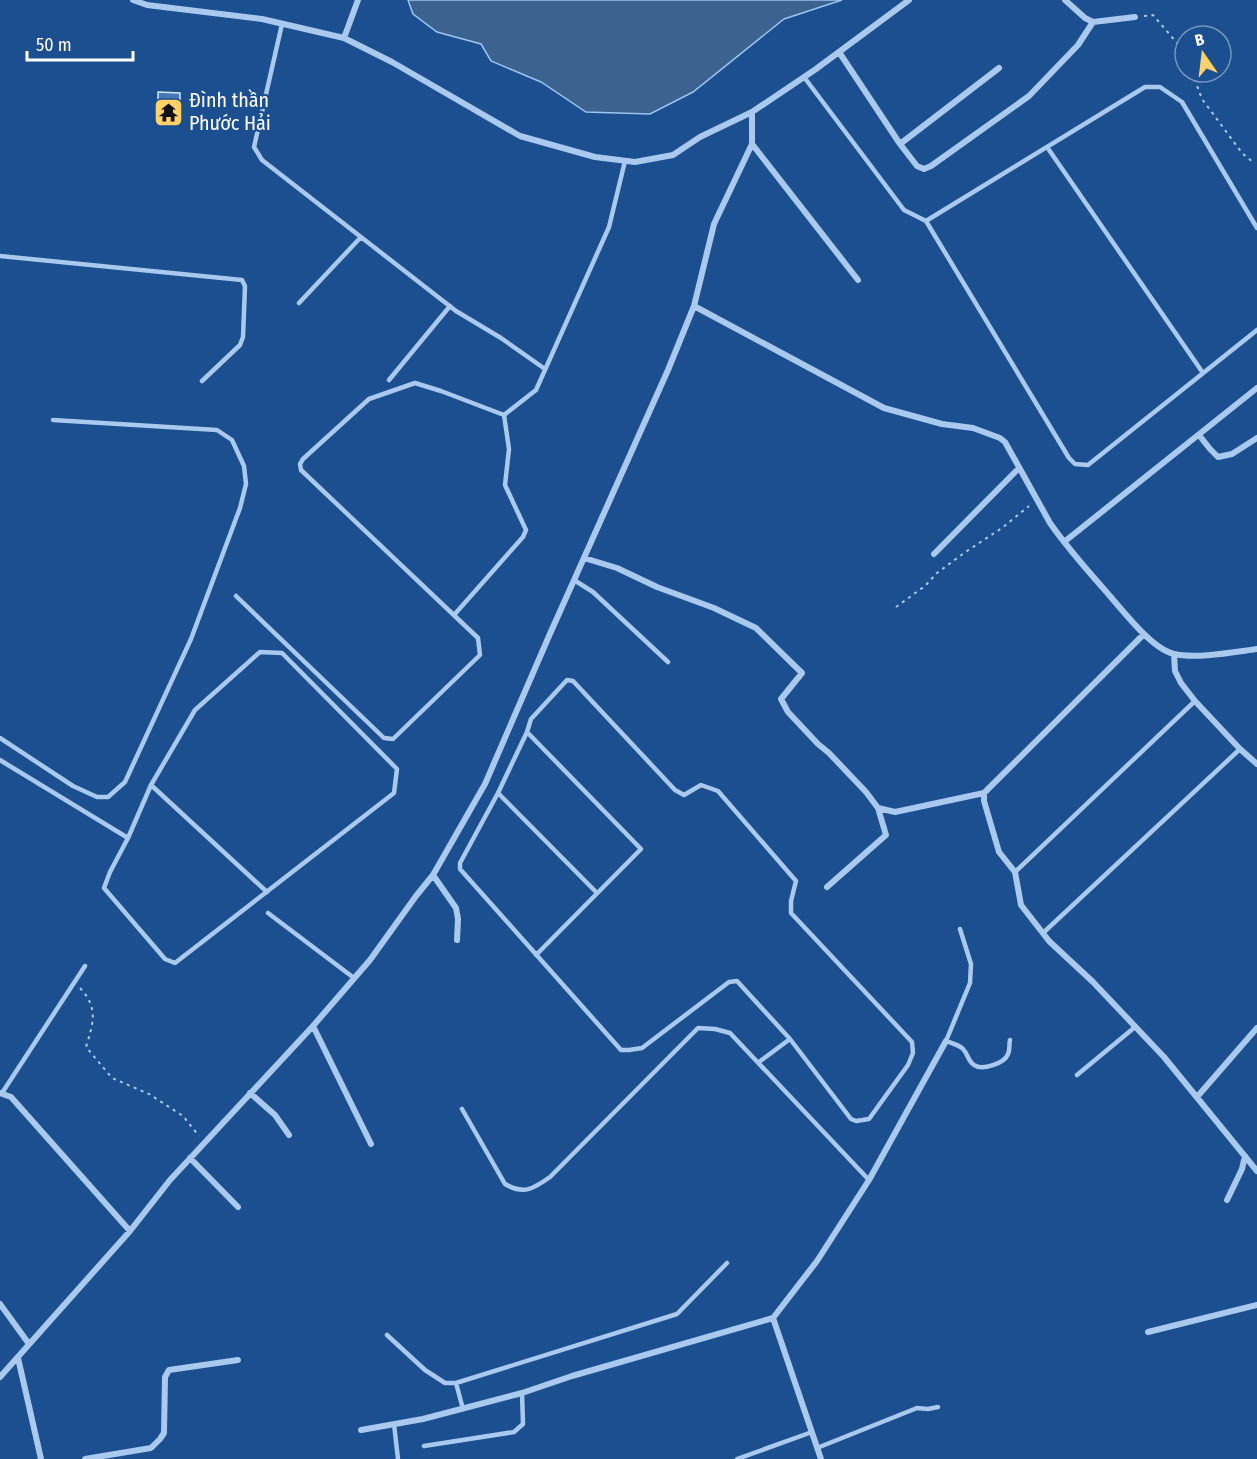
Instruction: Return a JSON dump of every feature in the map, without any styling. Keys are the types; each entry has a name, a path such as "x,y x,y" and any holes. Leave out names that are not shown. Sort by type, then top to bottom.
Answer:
{"street":[{"path":"133,0 147,5 262,19 344,38 392,62 520,136 595,157 635,162 673,155 700,137 752,112 909,0"},
{"path":"344,38 358,0"},
{"path":"1065,0 1093,22 1135,17"},
{"path":"839,52 900,144 916,166 924,169 932,166 1029,96 1078,45 1093,22"},
{"path":"900,144 999,68"},
{"path":"0,1377 130,1231 170,1180 313,1026 370,960 433,875 485,784 668,370 694,306 714,224 752,144 752,112"},
{"path":"752,144 858,280"},
{"path":"694,306 884,408 942,424 973,428 1000,438 1005,442 1050,523 1064,542 1144,634 1165,651 1195,656 1257,649"},
{"path":"1064,542 1257,388"},
{"path":"1198,435 1218,457 1232,454 1257,438"},
{"path":"934,554 1019,468"},
{"path":"584,558 616,568 657,587 714,608 756,628 802,673 781,699 788,712 879,808 886,835 827,887"},
{"path":"879,808 895,812 984,793 1144,634"},
{"path":"1174,654 1175,671 1181,683 1195,701 1257,764"},
{"path":"984,793 984,801 999,852 1015,872 1022,905 1042,933 1164,1057 1257,1172"},
{"path":"433,875 456,908 457,940"},
{"path":"313,1026 371,1144"},
{"path":"1197,1098 1257,1029"},
{"path":"360,1430 423,1419 522,1393 572,1376 773,1318 817,1261 869,1180 946,1041"},
{"path":"1,1093 11,1097 130,1231"},
{"path":"250,1093 275,1115 289,1135"},
{"path":"1227,1200 1242,1169 1245,1156"},
{"path":"190,1158 238,1207"},
{"path":"0,1304 29,1344"},
{"path":"1148,1332 1257,1305"},
{"path":"773,1318 821,1459"},
{"path":"18,1358 41,1459"},
{"path":"85,1459 151,1448 160,1439 164,1433 165,1377 169,1370 238,1360"}],"lane":[{"path":"282,24 254,147 262,160 450,306 545,369"},
{"path":"804,77 904,210 926,221 1069,458 1075,464 1088,465 1257,330"},
{"path":"926,221 1145,87 1160,87 1182,102 1257,228"},
{"path":"1047,147 1203,373"},
{"path":"504,415 536,390 609,227 626,161"},
{"path":"299,303 360,237"},
{"path":"0,256 242,280 245,286 243,337 240,345 202,381"},
{"path":"389,380 450,306"},
{"path":"236,596 384,738 393,739 480,655 478,638 301,470 300,464 369,399 416,383 504,415"},
{"path":"454,615 523,537 526,530 505,485 509,449 504,415"},
{"path":"0,738 73,786 97,797 108,797 125,782 191,639 240,508 246,484 244,466 232,440 216,430 53,420"},
{"path":"574,580 593,592 668,662"},
{"path":"260,652 282,653 397,769 394,792 175,963 165,959 104,888 151,785 195,710 260,652"},
{"path":"567,680 573,681 675,790 684,795 701,785 718,791 796,881 791,912 912,1042 913,1053 908,1065 869,1119 856,1121 851,1119 790,1039 737,981 729,982 642,1048 621,1050 460,869 460,863 498,793 531,719 567,680"},
{"path":"1015,872 1195,701"},
{"path":"527,732 641,849 536,955"},
{"path":"1042,933 1240,748"},
{"path":"0,760 128,838"},
{"path":"151,785 267,892"},
{"path":"498,793 597,893"},
{"path":"268,914 354,978"},
{"path":"960,929 971,964 970,983 946,1041 962,1048 972,1064 978,1067 1002,1061 1009,1052 1010,1040"},
{"path":"1,1093 85,966"},
{"path":"1077,1075 1135,1027"},
{"path":"462,1109 505,1184 515,1190 528,1190 550,1177 698,1028 715,1029 730,1033 869,1180"},
{"path":"759,1062 790,1039"},
{"path":"387,1335 425,1370 445,1383 456,1383 677,1314 727,1263"},
{"path":"456,1383 463,1409"},
{"path":"424,1446 514,1432 523,1424 522,1393"},
{"path":"818,1448 917,1408 938,1407"},
{"path":"394,1424 398,1459"},
{"path":"736,1459 812,1432"}],"path":[{"path":"1135,17 1153,15 1173,38"},
{"path":"1196,84 1202,99 1242,153 1254,163"},
{"path":"896,607 926,586 936,573 1002,528 1036,499"},
{"path":"75,982 92,1006 94,1024 86,1047 112,1078 149,1094 183,1116 205,1143"}],"water":[{"path":"408,0 842,0 784,19 693,92 650,114 586,112 541,82 491,61 481,44 437,32 413,14"}],"building":[{"name":"Đình thần Phước Hải","path":"158,92 180,93 176,120 160,120 161,103 158,103"}],"place":[{"name":"Đình thần Phước Hải","path":"168,112"}]}
